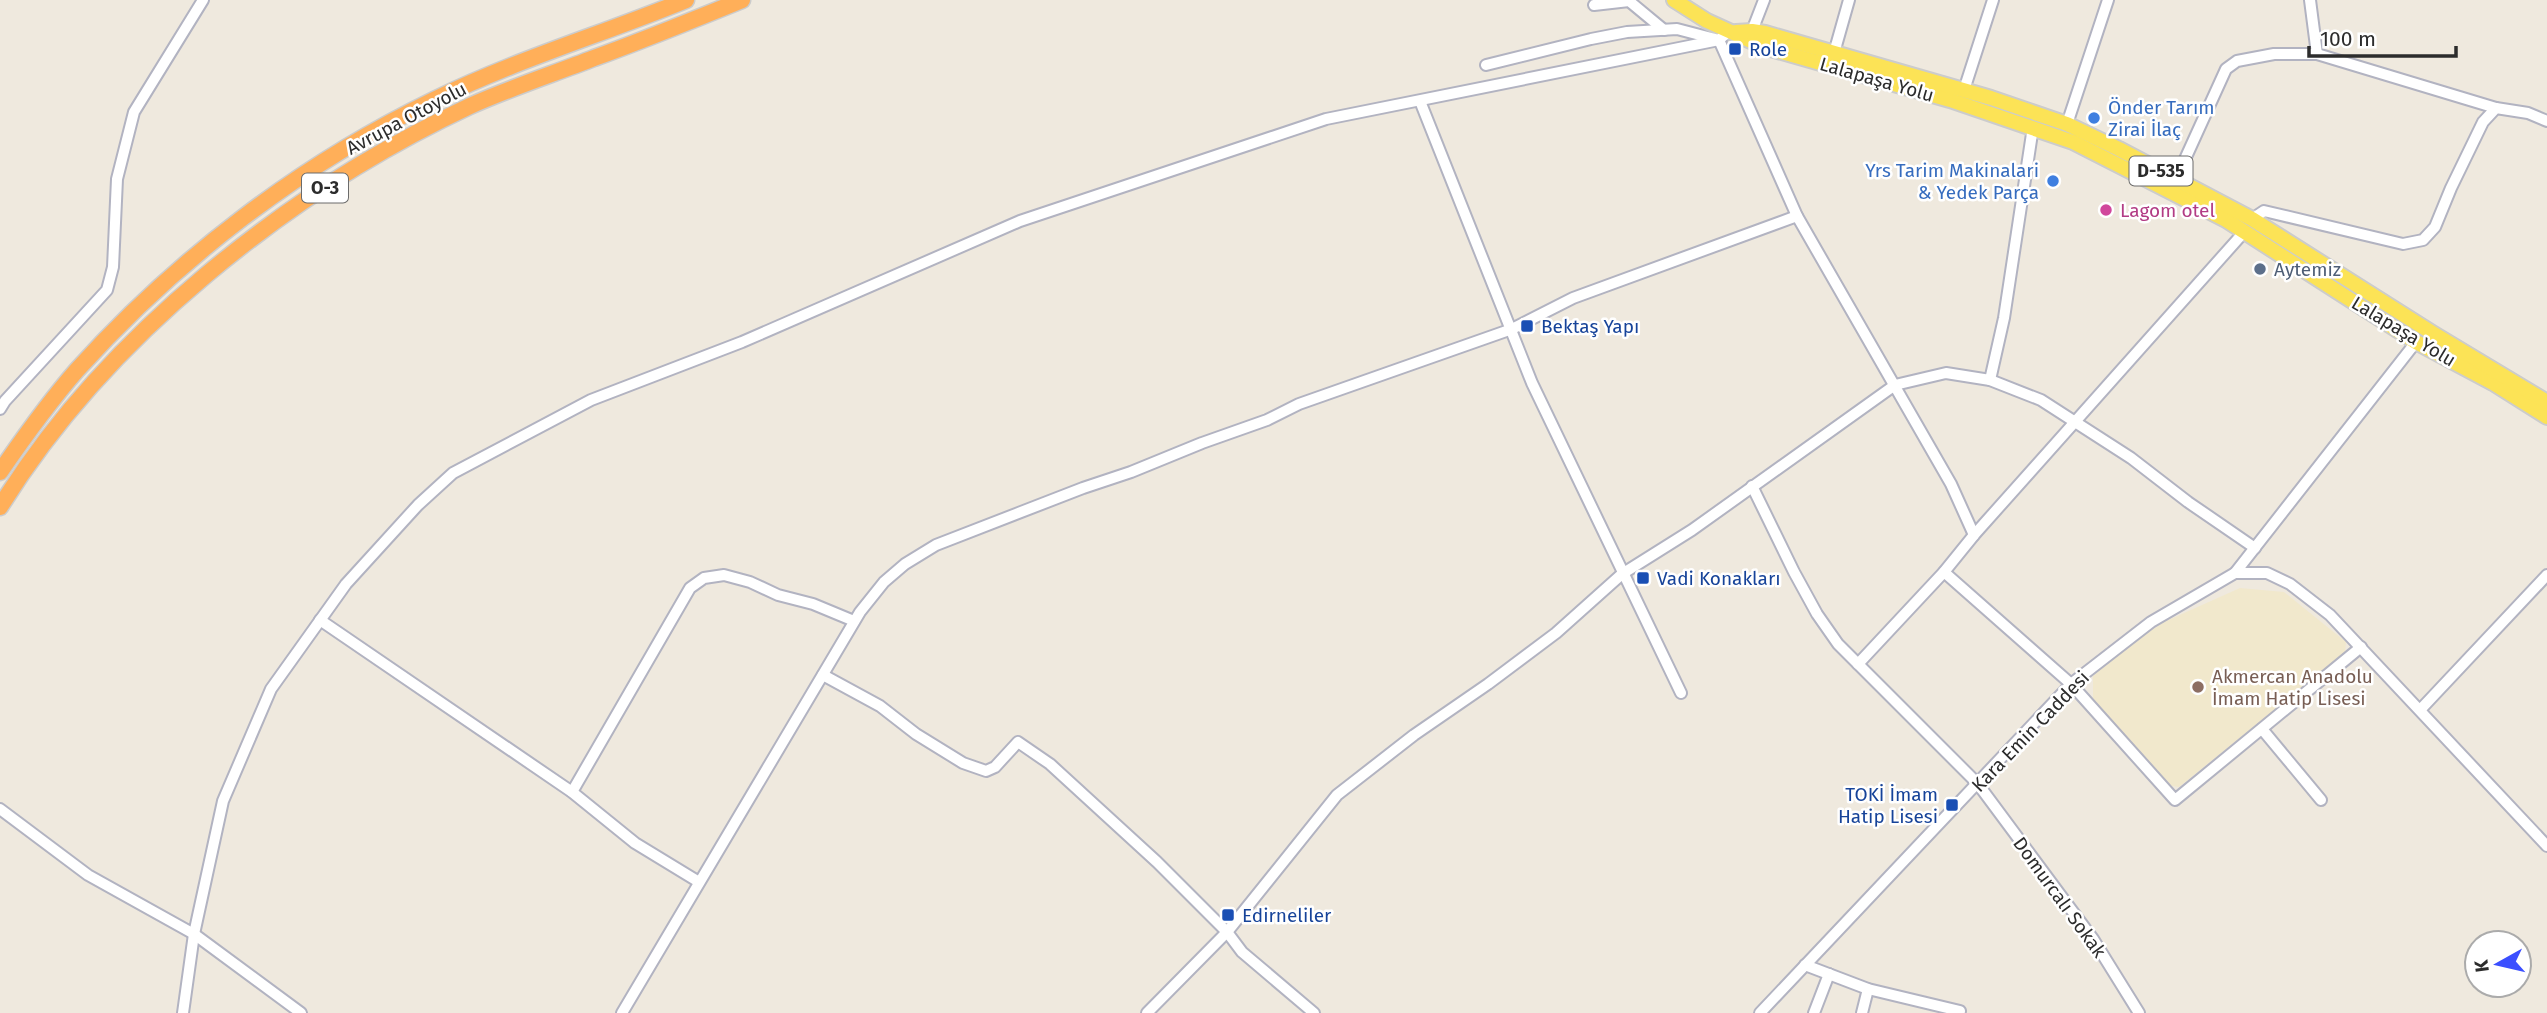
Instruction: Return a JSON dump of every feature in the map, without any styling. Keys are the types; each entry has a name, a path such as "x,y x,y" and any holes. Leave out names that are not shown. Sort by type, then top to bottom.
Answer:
{"highway":[{"name":"Avrupa Otoyolu","path":"0,472 50,402 153,293 201,251 276,194 368,135 434,100 481,79 686,0"},
{"name":"Avrupa Otoyolu","path":"0,507 41,450 112,363 212,270 296,206 366,161 472,105 742,0"}],"main road":[{"name":"D-535","path":"1678,2 1729,34"},
{"name":"Lalapaşa Yolu","path":"1729,34 1752,31 1964,90 2067,124 2176,179 2248,225 2547,402"},
{"name":"Lalapaşa Yolu","path":"1729,34 1765,47 1907,87 2073,142 2248,225 2416,342 2493,383 2547,417"}],"street":[{"path":"0,409 107,290 113,267 117,179 134,112 203,0"},
{"path":"1752,31 1764,0"},
{"path":"1834,53 1849,0"},
{"path":"1964,90 1993,0"},
{"path":"2067,124 2108,0"},
{"path":"2310,0 2317,54"},
{"path":"1594,5 1629,1 1664,30"},
{"path":"1486,65 1591,39 1677,29 1729,34"},
{"path":"183,1013 194,934 223,801 271,689 346,584 418,505 453,473 591,400 742,342 1020,221 1326,119 1729,34"},
{"path":"1729,34 1797,216 1951,484 1974,534"},
{"path":"2176,179 2226,69 2237,61 2274,54 2317,54 2496,108 2528,113 2547,121"},
{"path":"1420,101 1532,383 1681,693"},
{"path":"1858,664 1944,572 1974,534 2248,225 2264,211 2403,244 2423,240 2435,227 2483,122 2496,108"},
{"path":"1990,380 2004,318 2034,128"},
{"path":"622,1013 855,621 884,582 905,564 936,545 1131,472 1299,404 1512,329 1573,298 1797,216"},
{"path":"2235,573 2416,342"},
{"path":"1147,1013 1227,932 1337,795 1556,634 1622,574 1692,530 1895,385 1946,373 1990,380 2041,400 2131,458 2188,502 2255,548"},
{"name":"Domurcalı Sokak","path":"1752,486 1794,572 1817,614 1838,644 1978,784 2093,939 2139,1013"},
{"path":"1944,572 2071,684 2175,800 2361,647"},
{"path":"2235,573 2267,573 2290,584 2330,615 2547,846"},
{"name":"Kara Emin Caddesi","path":"1760,1013 2071,684 2151,622 2235,573"},
{"path":"572,792 690,588 704,578 724,575 750,582 778,595 813,604 855,621"},
{"path":"2420,710 2547,575"},
{"path":"320,620 572,792 635,843 699,882"},
{"path":"822,675 880,706 916,734 963,763 986,771 995,767 1018,742 1049,764 1157,862 1227,932 1242,952 1314,1013"},
{"path":"2262,729 2321,800"},
{"path":"0,809 88,875 194,934 301,1013"},
{"path":"1805,965 1868,989 1960,1011"},
{"path":"1814,1013 1829,974"},
{"path":"1862,1013 1868,989"}],"shaded area":[{"name":"Akmercan Anadolu İmam Hatip Lisesi","path":"2240,588 2284,592 2346,642 2345,653 2179,787 2166,785 2093,698 2093,676 2132,643 2164,622"}],"place":[{"name":"Role","path":"1735,49"},
{"name":"Önder Tarım Zirai İlaç","path":"2094,118"},
{"name":"Yrs Tarim Makinalari & Yedek Parça","path":"2053,181"},
{"name":"Lagom otel","path":"2106,210"},
{"name":"Aytemiz","path":"2260,269"},
{"name":"Bektaş Yapı","path":"1527,326"},
{"name":"Vadi Konakları","path":"1643,578"},
{"name":"Akmercan Anadolu İmam Hatip Lisesi","path":"2198,687"},
{"name":"TOKİ İmam Hatip Lisesi","path":"1952,805"},
{"name":"Edirneliler","path":"1228,915"}]}
